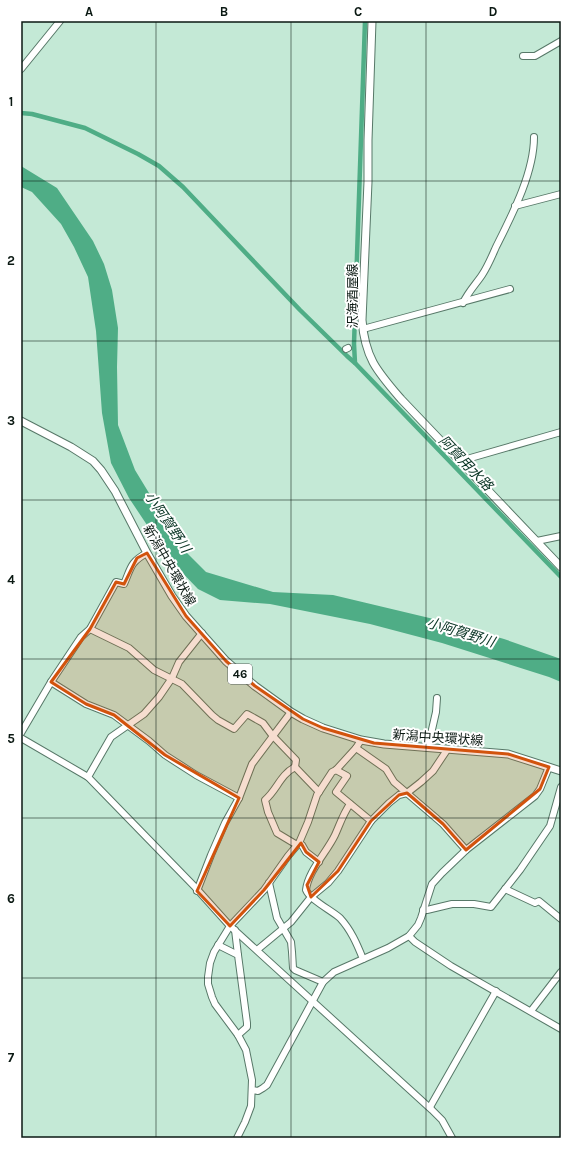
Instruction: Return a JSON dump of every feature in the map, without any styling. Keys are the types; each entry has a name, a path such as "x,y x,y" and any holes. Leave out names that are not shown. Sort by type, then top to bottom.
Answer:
{"main road":[{"name":"沢海酒屋線","path":"372,21 368,182 362,312 365,342 371,359 380,374 401,399 561,567"},
{"name":"新潟中央環状線","path":"21,421 93,461 101,470 115,492 147,553 172,596 186,616 226,661 255,686 291,712 323,728 361,740 384,744 446,750 508,754 561,771"}],"street":[{"path":"21,68 60,21"},
{"path":"523,56 535,56 561,41"},
{"path":"463,303 469,292 483,274 509,221 532,159 534,137"},
{"path":"515,206 561,194"},
{"path":"363,329 510,289"},
{"path":"460,461 561,432"},
{"path":"537,541 561,536"},
{"path":"21,733 51,682 81,637 90,629 116,582 124,584 133,563 137,558 147,553"},
{"path":"90,629 129,648 154,670 182,684 218,720 234,729 246,714 263,723 272,736 296,760 295,767"},
{"path":"88,777 111,737 144,714 159,697 172,678 179,662 202,633"},
{"path":"51,682 86,704 114,715 165,755 196,775 239,798"},
{"path":"428,748 436,712 436,698"},
{"path":"197,891 222,830 239,798 252,764 291,712"},
{"path":"21,738 88,777 232,928 430,1108 442,1120 452,1138"},
{"path":"237,1138 249,1114 251,1106 252,1080 246,1050 238,1035 216,1004 210,990 208,970 218,945 264,890 298,844 304,834 317,795 332,772 336,770 356,748 361,740"},
{"path":"356,748 386,769 394,782 443,824 466,850"},
{"path":"257,950 291,922 311,897 328,883 338,871 371,821 389,802 399,795 407,793 433,771 446,753 446,750"},
{"path":"295,767 319,792"},
{"path":"295,767 280,780 265,800 268,812 277,834 302,845 306,852 319,862"},
{"path":"252,1090 258,1091 267,1085 323,982 334,972 388,948 409,936 418,925 432,884 454,860 535,796 540,789 548,767"},
{"path":"336,770 346,776 336,792 371,821"},
{"path":"423,910 452,904 474,904 491,907 550,826 561,786"},
{"path":"350,804 343,815 335,836 310,877 307,893 335,914 348,928 363,959"},
{"path":"269,883 277,918 291,945 293,968 323,982"},
{"path":"505,889 535,903 539,901 561,919"},
{"path":"232,928 238,955 247,1023 247,1027 238,1035"},
{"path":"409,936 415,942 451,966 561,1028"},
{"path":"218,945 238,955"},
{"path":"531,1011 561,972"},
{"path":"430,1108 496,991"}],"highlighted area":[{"path":"147,553 186,616 226,661 255,686 303,719 323,728 374,743 508,754 549,767 540,789 466,850 443,824 407,793 399,795 371,821 338,871 311,897 307,885 319,862 306,852 301,843 264,890 230,926 197,891 239,798 165,755 114,715 86,704 51,682 90,629 116,582 124,584 137,558"}],"water":[{"name":"小阿賀野川","path":"21,166 57,188 93,241 104,264 112,290 118,328 118,425 135,470 183,549 206,572 273,592 333,595 442,621 504,639 561,659 561,682 442,643 370,624 270,604 220,600 198,589 171,561 129,498 111,463 102,413 96,331 88,277 61,224 32,192 21,187"}],"waterway":[{"path":"355,363 354,344 365,21"},
{"name":"阿賀用水路","path":"21,113 32,114 85,128 159,166 183,187 300,310 355,363 561,577"}]}
